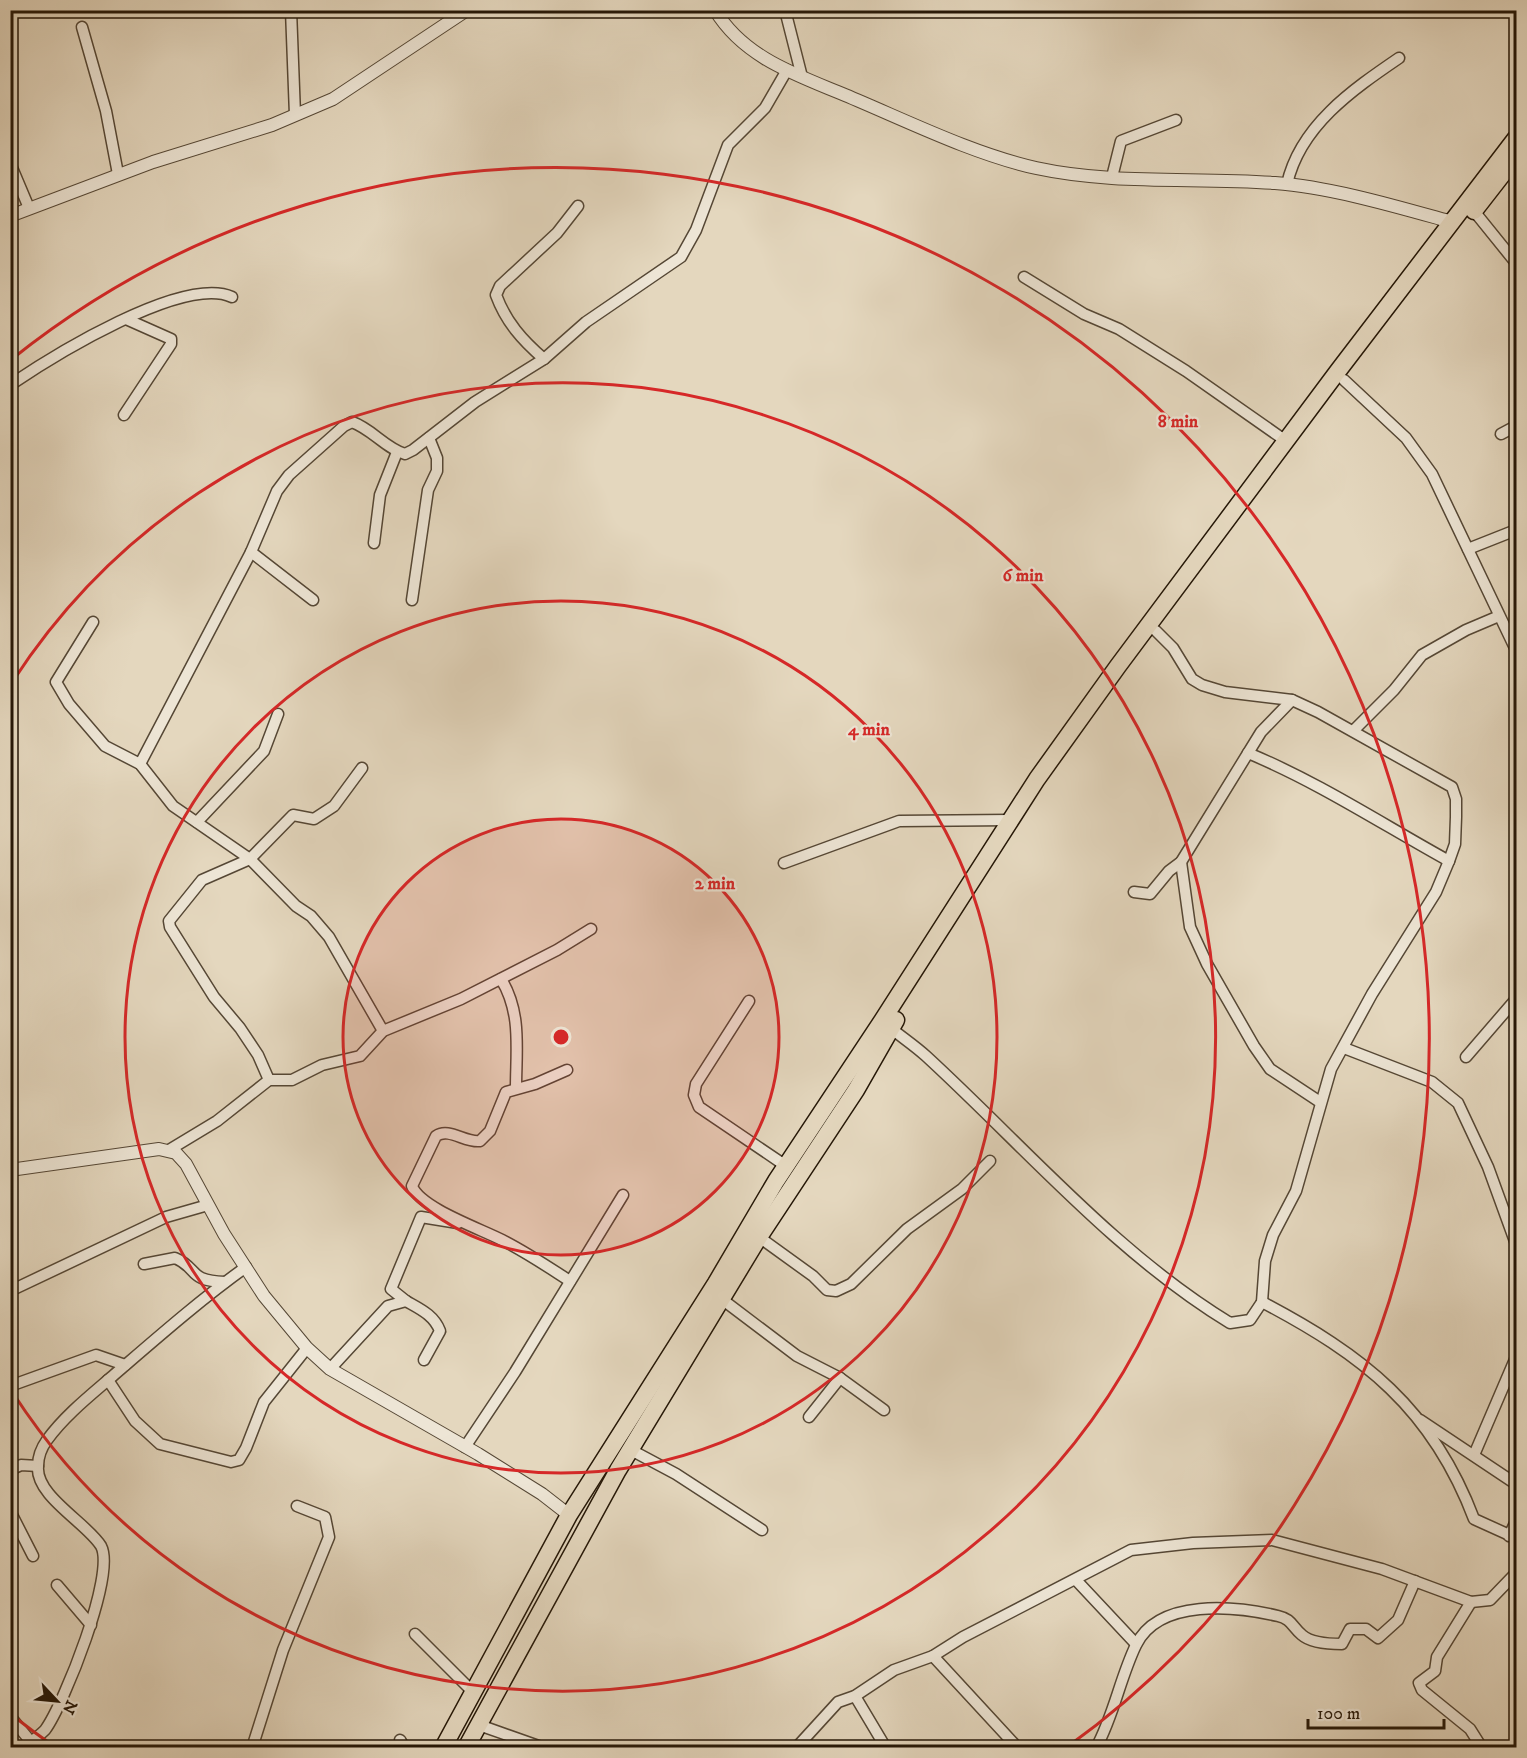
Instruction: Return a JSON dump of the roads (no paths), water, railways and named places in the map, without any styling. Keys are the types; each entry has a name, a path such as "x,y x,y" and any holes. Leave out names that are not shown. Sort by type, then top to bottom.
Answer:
{"main road":[{"path":"443,1748 568,1515 716,1283 786,1166 886,1025 1013,835 1286,441 1516,138"},
{"path":"466,1748 631,1450 759,1237 856,1090 886,1025 1011,820 1085,711 1516,157"}],"street":[{"path":"291,10 295,115"},
{"path":"10,216 118,174 272,125 333,99 467,10"},
{"path":"715,10 723,23 747,48 787,70 1000,157 1046,170 1112,177 1287,184 1452,222"},
{"path":"785,10 802,77"},
{"path":"82,27 106,111 118,174"},
{"path":"1287,184 1292,163 1319,123 1336,105 1400,58"},
{"path":"140,764 251,552 277,491 289,475 344,426 352,422 362,425 397,452 405,454 475,402 544,359 586,322 681,256 700,220 729,145 765,108 787,70"},
{"path":"1112,177 1121,141 1176,120"},
{"path":"10,163 28,208"},
{"path":"544,359 523,341 510,324 496,295 500,286 557,233 578,206"},
{"path":"1474,211 1516,263"},
{"path":"1024,277 1084,314 1129,335 1286,441"},
{"path":"10,385 126,319 150,308 202,294 220,292 232,297"},
{"path":"124,415 171,344 171,339 126,319"},
{"path":"1344,380 1391,422 1432,474 1516,650"},
{"path":"1501,434 1516,426"},
{"path":"412,600 428,490 437,471 437,458 429,438"},
{"path":"374,543 380,495 397,452"},
{"path":"1468,549 1516,530"},
{"path":"251,552 313,600"},
{"path":"1353,731 1394,690 1422,656 1466,630 1498,616"},
{"path":"93,622 57,677 57,685 93,734 121,757 140,764 173,806 250,859 296,906 312,916 329,936 383,1031"},
{"path":"886,1025 924,1054 1039,1167 1165,1279 1230,1323 1250,1320 1262,1302 1265,1261 1273,1235 1296,1191 1331,1069 1372,994 1436,892 1455,844 1456,799 1452,787 1293,700 1225,692 1202,685 1192,679 1173,648 1156,631"},
{"path":"1134,892 1150,894 1169,871 1180,862 1261,732 1293,700"},
{"path":"197,822 264,751 278,714"},
{"path":"1248,753 1303,777 1323,791 1449,861"},
{"path":"269,1080 258,1055 240,1028 214,997 170,927 174,912 202,880 250,859 293,815 314,819 334,806 362,768"},
{"path":"784,863 899,820 1011,820"},
{"path":"1180,862 1190,927 1207,964 1254,1046 1270,1069 1320,1102"},
{"path":"10,1170 100,1156 170,1150 217,1121 269,1080 292,1080 322,1065 360,1056 383,1031 461,999 591,930"},
{"path":"501,979 512,996 516,1015 516,1088"},
{"path":"1466,1057 1516,999"},
{"path":"749,1001 696,1084 694,1095 699,1107 786,1166"},
{"path":"1344,1048 1432,1082 1458,1103 1488,1167 1516,1244"},
{"path":"567,1070 535,1084 506,1092 495,1122 486,1137 474,1141 447,1133 436,1136 412,1186 414,1192 465,1224 502,1239 570,1281"},
{"path":"170,1150 186,1164 246,1267 283,1321 307,1348 330,1369 542,1494 568,1515"},
{"path":"759,1237 813,1276 827,1290 836,1291 851,1284 915,1222 962,1189 990,1161"},
{"path":"465,1447 516,1372 623,1195"},
{"path":"10,1291 166,1217 208,1205"},
{"path":"424,1360 440,1331 437,1323 391,1289 421,1217 465,1224"},
{"path":"144,1263 175,1258 195,1276 206,1281 225,1282"},
{"path":"12,1720 33,1745 57,1708 91,1625 103,1579 105,1557 100,1545 44,1486 38,1476 38,1466 45,1442 57,1427 125,1365 194,1305 246,1267"},
{"path":"723,1300 797,1356 840,1378 884,1410"},
{"path":"330,1369 388,1306 406,1301"},
{"path":"1262,1302 1297,1320 1359,1359 1408,1405 1465,1495 1474,1519 1513,1537 1516,1521"},
{"path":"108,1380 135,1421 160,1444 231,1462 239,1460 246,1448 264,1402 307,1348"},
{"path":"10,1386 96,1355 125,1365"},
{"path":"1474,1455 1516,1357"},
{"path":"808,1418 840,1378"},
{"path":"1418,1418 1516,1484"},
{"path":"631,1450 676,1474 762,1530"},
{"path":"10,1470 21,1465 38,1466"},
{"path":"256,1747 283,1650 328,1537 325,1517 297,1506"},
{"path":"10,1511 33,1556"},
{"path":"796,1748 838,1702 855,1695 894,1670 933,1656 963,1637 1131,1550 1249,1539 1291,1544 1415,1581 1471,1602 1490,1600 1516,1573"},
{"path":"1076,1580 1136,1644"},
{"path":"1096,1748 1116,1705 1136,1644 1151,1623 1167,1614 1191,1610 1278,1616 1292,1621 1302,1636 1328,1644 1342,1644 1350,1629 1366,1629 1378,1638 1398,1620 1415,1581"},
{"path":"57,1585 91,1625"},
{"path":"1471,1602 1437,1657 1435,1671 1419,1683 1422,1690 1470,1728 1482,1748"},
{"path":"415,1634 473,1692"},
{"path":"933,1656 1018,1748"},
{"path":"855,1695 886,1748"},
{"path":"479,1725 544,1748"}]}
